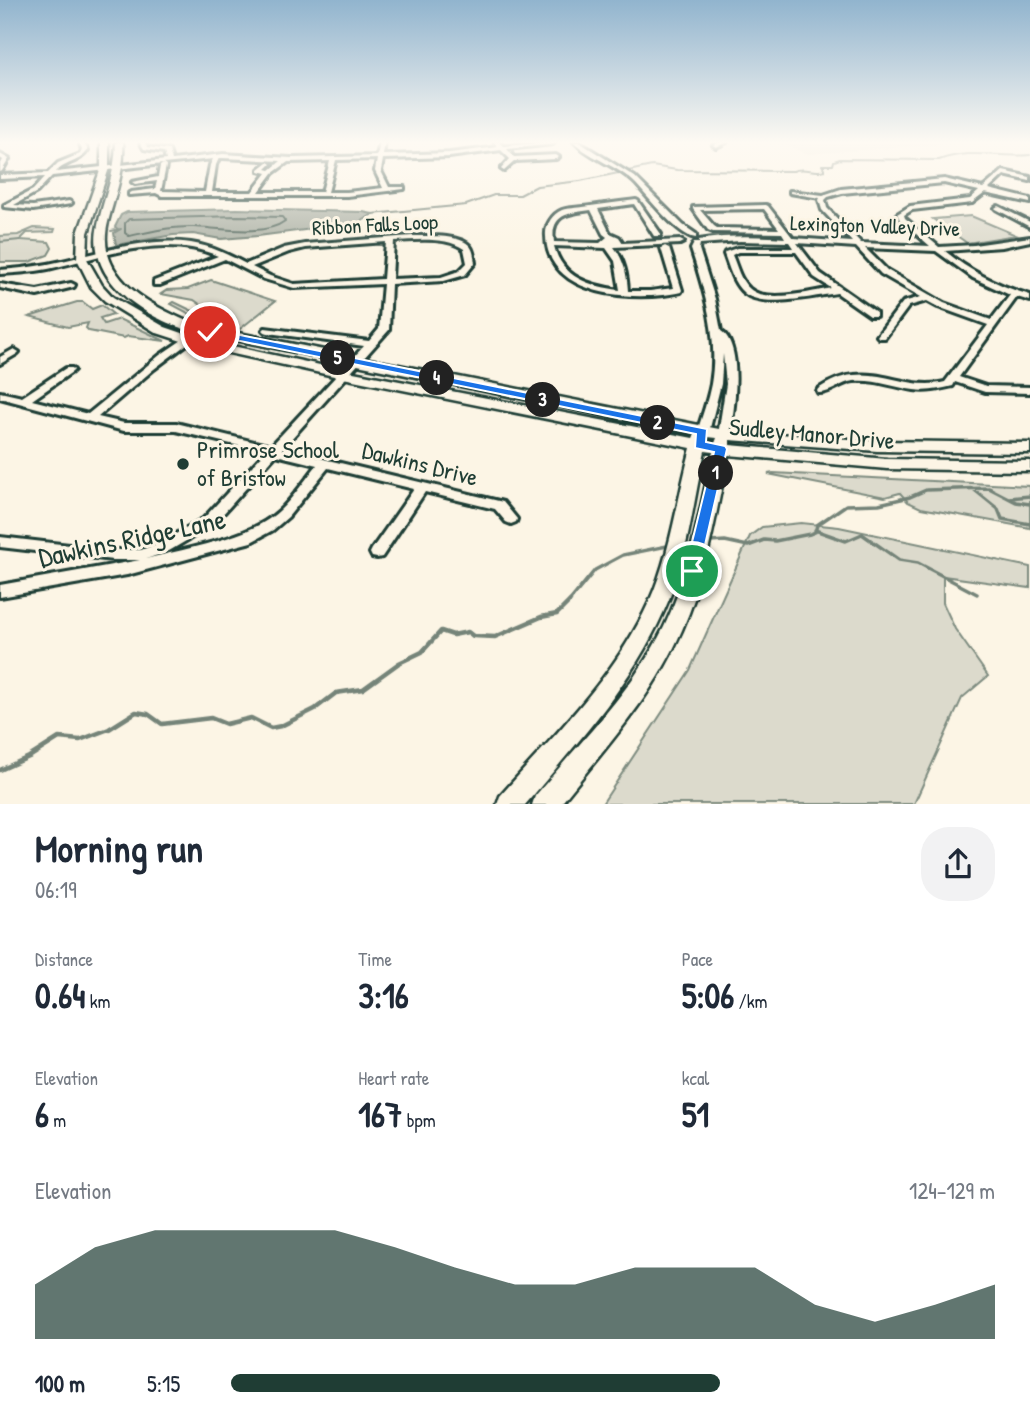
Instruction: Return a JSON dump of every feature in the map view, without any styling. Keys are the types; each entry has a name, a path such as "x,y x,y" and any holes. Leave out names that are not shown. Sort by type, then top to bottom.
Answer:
{"main road":[{"path":"82,259 83,233 101,180"},
{"path":"101,255 103,224 117,180"},
{"name":"Sudley Manor Drive","path":"101,255 108,270 122,286 147,306 172,319 210,332 701,439"},
{"name":"Sudley Manor Drive","path":"82,259 88,272 109,299 161,330 188,339 343,374 701,439 887,464 1030,466"},
{"path":"509,804 635,652 659,601 679,533 701,439"},
{"path":"544,804 647,674 684,602 723,442"},
{"name":"Sudley Manor Drive","path":"723,442 1030,448"}],"street":[{"path":"3,206 35,191 46,180"},
{"path":"135,182 156,180"},
{"path":"158,191 160,180"},
{"path":"208,193 212,180"},
{"path":"255,193 265,180"},
{"path":"325,193 328,180"},
{"path":"382,180 387,190"},
{"path":"634,180 680,227 697,240 698,260"},
{"path":"996,180 972,201 910,208 901,212 902,219 971,275 1030,298"},
{"path":"792,192 825,197 841,191 938,181 985,189 1030,201"},
{"path":"131,194 158,191 162,194 325,193 402,188"},
{"path":"825,197 821,203 824,209 884,272 927,298 991,323"},
{"path":"3,206 33,208 69,202"},
{"path":"657,234 636,202 564,212 554,219 548,231 555,262 569,276 604,289 624,292 665,293 678,290 665,248"},
{"path":"593,207 611,243 623,279 624,292"},
{"path":"783,231 711,228 695,208 766,207 817,275 873,314"},
{"path":"998,208 1030,225"},
{"path":"680,227 681,240 698,260 710,289 718,329 724,342 731,387 723,442"},
{"name":"Ribbon Falls Loop","path":"0,272 177,244 208,249 271,281 294,286 453,276 462,273 471,263 466,246 451,239 295,247 245,267"},
{"name":"Lexington Valley Drive","path":"550,244 790,240 937,249 986,246 1030,239"},
{"path":"0,542 113,555 149,554 208,522 271,450 355,362 386,324 390,241"},
{"path":"797,250 737,250 728,254 745,290 756,296 790,296 837,290"},
{"path":"158,283 223,257"},
{"path":"0,286 12,279 17,271"},
{"path":"0,286 37,293 71,285"},
{"path":"822,391 838,380 853,377 926,388 946,386 955,379 991,323 1015,294"},
{"path":"882,336 906,304 927,298"},
{"path":"701,439 715,385 718,329"},
{"path":"268,330 371,344"},
{"path":"90,418 142,377 158,359 188,339"},
{"path":"0,361 14,352"},
{"path":"24,401 69,370"},
{"path":"955,379 985,388 1030,390"},
{"name":"Dawkins Drive","path":"0,395 124,427 176,427 326,461 499,505 511,519"},
{"name":"Dawkins Ridge Lane","path":"0,591 127,569 246,538 268,527 284,514 326,461"},
{"path":"377,553 422,487"}],"shaded area":[{"path":"971,216 1016,235 967,243 933,219"},
{"path":"34,228 55,229 54,232 27,233 20,240 49,242 52,248 48,255 29,262 0,262 0,236 18,235"},
{"path":"211,280 275,301 240,329 205,322 171,304 174,302 201,315 204,307 194,300 161,294 167,290 188,289"},
{"path":"83,302 92,309 102,305 113,314 100,318 104,324 119,319 165,341 128,336 124,338 89,331 86,328 88,323 68,327 29,317"},
{"path":"768,474 1030,486 1030,528 921,508 908,502 900,493 885,497"},
{"path":"801,523 839,527 1030,567 1030,588 943,576 943,603 955,629 988,676 962,698 914,804 602,804 690,670 750,536 762,527"}],"water":[{"path":"237,209 373,214 359,223 258,236 221,239 193,234 173,235 116,245 114,233 119,230 115,227 121,215 127,212"}],"waterway":[{"path":"372,214 466,205 494,195 520,195 537,186 587,180"},
{"path":"111,231 121,229"},
{"path":"0,242 20,240"},
{"path":"973,489 989,488 1016,502 1030,504"},
{"path":"816,530 817,525 846,505 879,504 910,497 926,490 973,489"},
{"path":"973,489 998,509 1002,519 1030,524"},
{"path":"1009,498 1030,496"},
{"path":"710,542 725,541 748,546 764,540 775,541 810,534 816,530"},
{"path":"816,530 846,541 862,534 899,560 918,563 977,594"},
{"path":"568,603 595,570 623,555 672,545"},
{"path":"0,770 29,757 59,738 80,740 109,729 136,712 148,714 162,724 211,718 226,724 251,718 271,728 281,726 315,709 336,693 363,689 399,663 422,652 441,631 453,635 468,632 473,636 495,637 541,617 557,614 568,603"}],"place":[{"name":"Primrose School of Bristow","path":"183,464"}],"route":[{"path":"210,332 703,432 699,445 721,449 692,571"}]}
